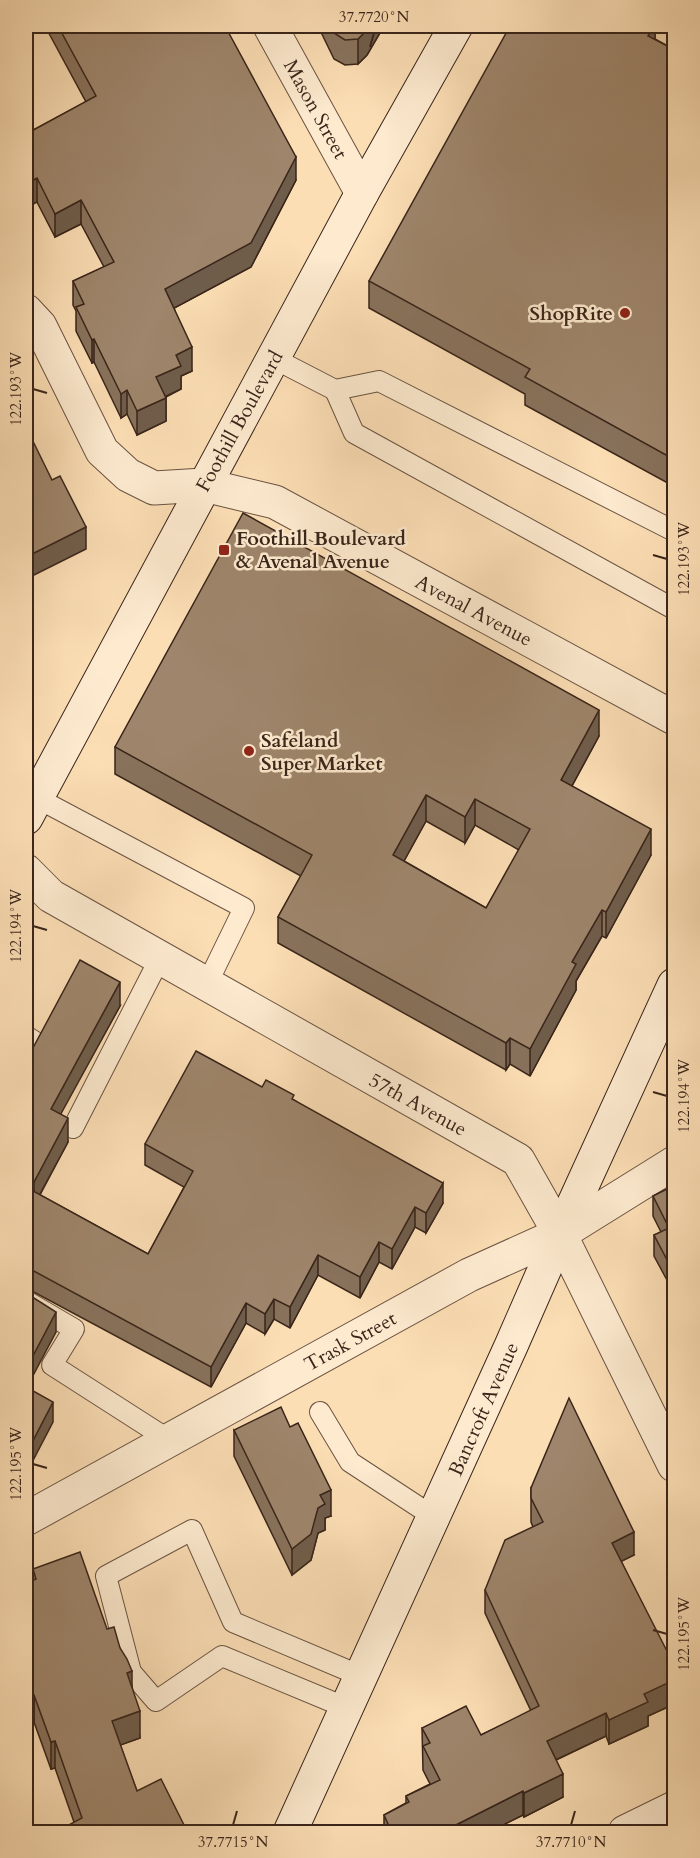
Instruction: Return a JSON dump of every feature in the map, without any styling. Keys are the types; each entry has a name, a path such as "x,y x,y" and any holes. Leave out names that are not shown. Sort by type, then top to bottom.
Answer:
{"street":[{"name":"Mason Street","path":"270,26 362,193"},
{"name":"Foothill Boulevard","path":"31,808 362,193 456,26"},
{"name":"Avenal Avenue","path":"26,311 40,326 102,452 128,475 153,488 204,485 275,502 675,718"},
{"name":"57th Avenue","path":"26,871 51,896 518,1160 560,1234 672,1455"},
{"name":"Bancroft Avenue","path":"290,1833 675,985"},
{"name":"Trask Street","path":"26,1520 469,1275 560,1234 675,1163"},
{"path":"625,1833 675,1808"}],"lane":[{"path":"273,358 335,390 379,381 675,531"},
{"path":"335,390 354,433 675,609"},
{"path":"31,808 244,908 207,984"},
{"path":"73,1128 160,958"},
{"path":"26,1301 74,1329 52,1365 169,1440"},
{"path":"320,1412 350,1462 434,1517"},
{"path":"347,1708 222,1656 156,1701 131,1672 106,1576 192,1530 233,1622 361,1676"}],"building":[{"path":"58,26 225,26 296,157 251,243 165,289 192,347 176,355 181,366 156,377 166,398 137,411 127,390 121,394 76,307 84,304 73,281 114,262 81,200 55,214 37,178 26,184 26,134 96,96"},
{"path":"330,26 369,26 358,39 345,40 334,33"},
{"path":"510,26 653,26 648,36 675,50 675,460 525,377 530,369 369,281"},
{"path":"26,427 52,480 60,476 86,527 26,557"},
{"path":"243,513 599,710 561,780 651,829 606,912 602,910 572,962 576,964 530,1049 510,1038 506,1043 278,917 312,855 115,747","holes":["426,795 465,817 475,799 530,829 486,908 393,855"]},
{"path":"80,960 120,982 51,1109 68,1118 34,1182 26,1177 26,1061"},
{"path":"196,1051 262,1087 266,1080 294,1095 292,1099 443,1183 426,1213 415,1207 392,1249 379,1242 360,1277 318,1255 290,1307 274,1299 265,1314 246,1303 211,1367 32,1270 26,1270 26,1187 148,1254 193,1171 145,1144"},
{"path":"675,1185 675,1275 654,1235 669,1228 653,1196"},
{"path":"26,1293 56,1312 26,1369"},
{"path":"26,1387 53,1402 26,1454"},
{"path":"569,1398 634,1532 612,1543 671,1659 668,1660 675,1678 644,1694 648,1702 609,1720 606,1713 547,1741 563,1774 524,1793 523,1791 440,1833 392,1833 384,1815 409,1802 406,1796 440,1780 423,1746 430,1743 422,1728 466,1706 481,1735 539,1706 485,1590 505,1540 543,1522 531,1498 531,1488"},
{"path":"281,1407 290,1427 298,1423 331,1490 320,1495 325,1504 318,1508 311,1534 292,1549 234,1430"},
{"path":"80,1552 107,1629 114,1627 120,1648 132,1671 127,1673 140,1711 112,1721 137,1791 161,1779 186,1829 180,1833 54,1833 82,1818 55,1741 51,1742 34,1695 26,1698 26,1583 36,1579 33,1569"}],"place":[{"name":"ShopRite","path":"625,313"},
{"name":"Foothill Boulevard & Avenal Avenue","path":"224,550"},
{"name":"Safeland Super Market","path":"249,751"}]}
